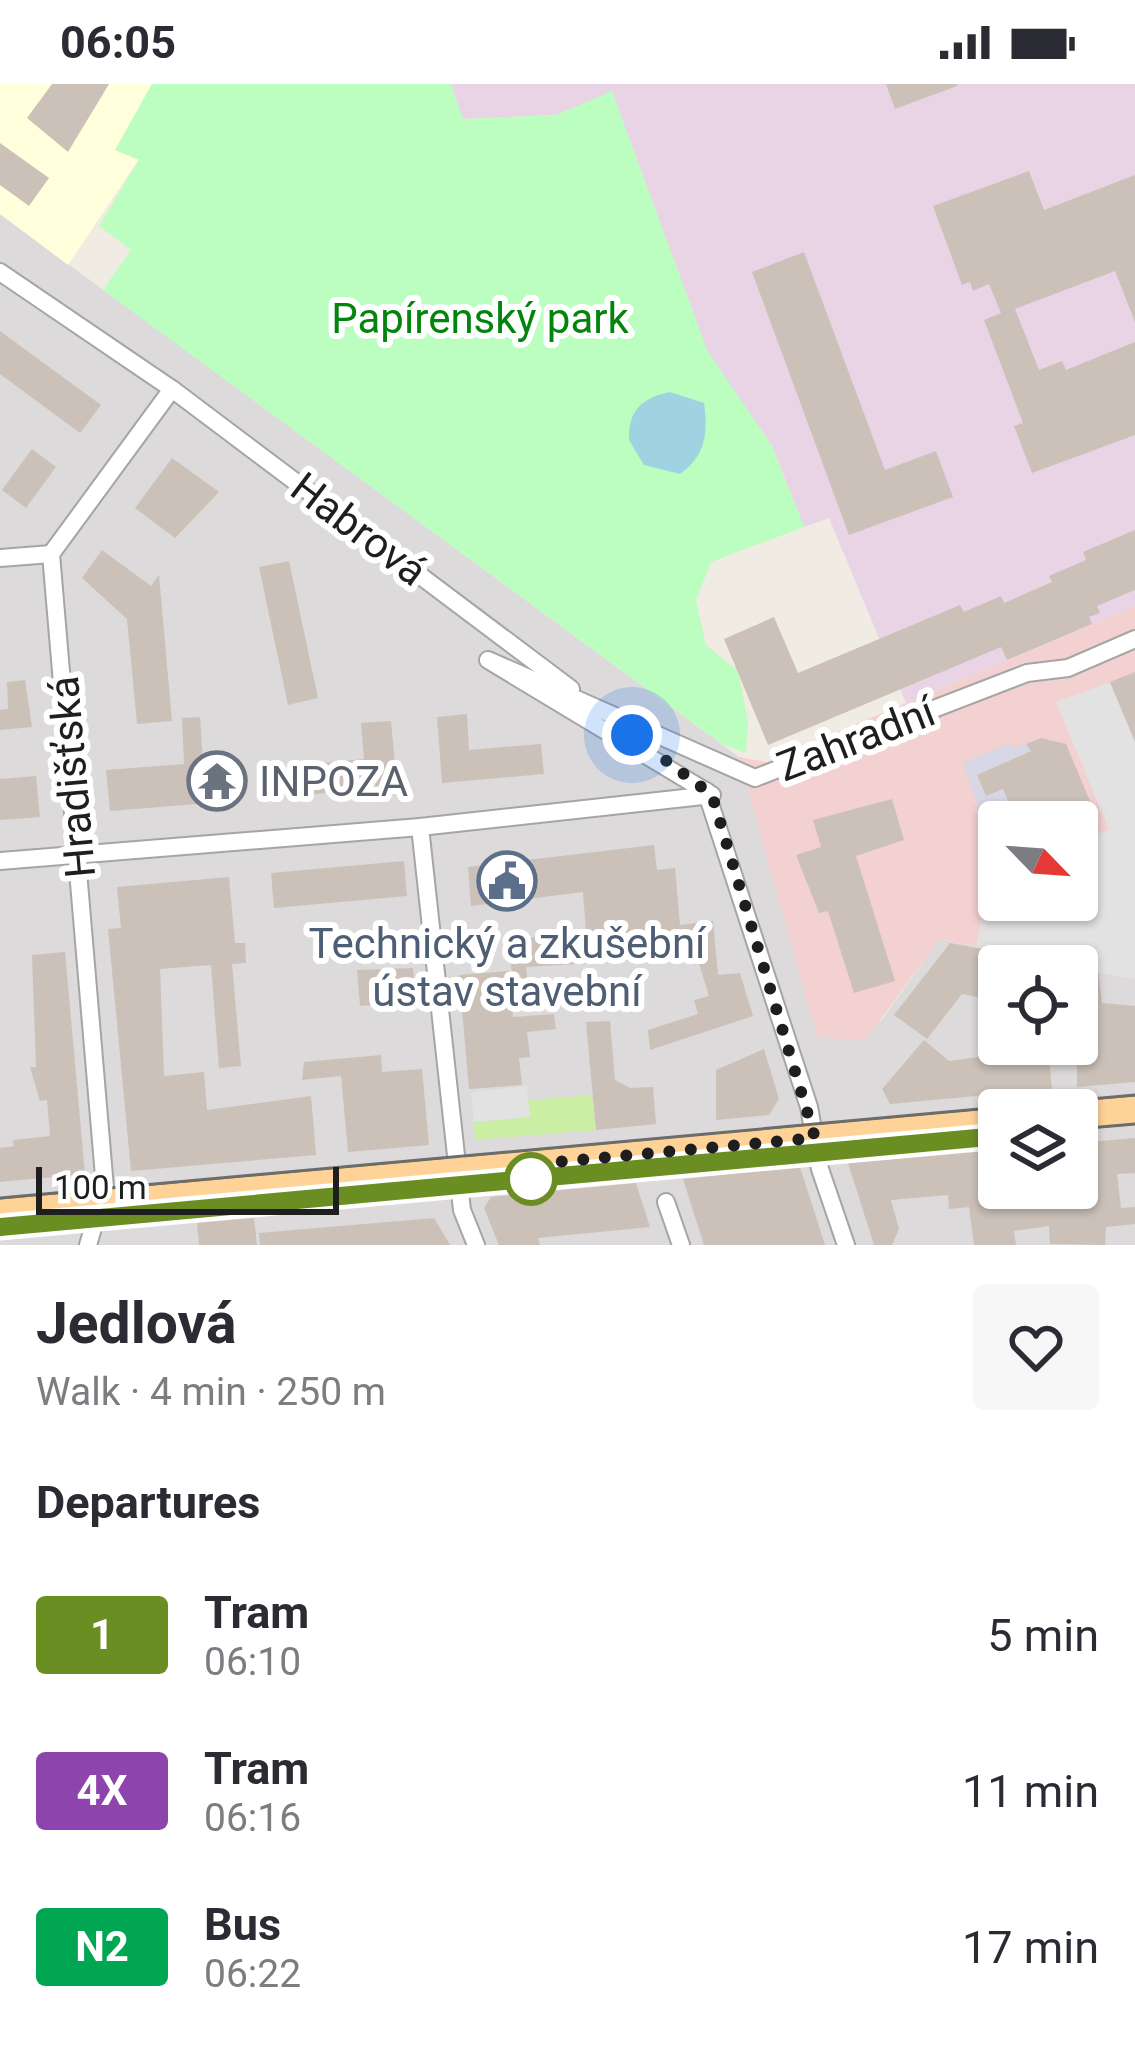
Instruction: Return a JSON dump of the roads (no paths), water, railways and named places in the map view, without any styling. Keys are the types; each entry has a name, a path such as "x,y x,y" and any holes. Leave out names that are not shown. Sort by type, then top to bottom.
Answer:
{"main road":[{"path":"1098,1113 1135,1110"},
{"path":"0,1213 978,1124"}],"street":[{"name":"Habrová","path":"0,272 172,389 712,795"},
{"path":"0,558 51,554 172,389"},
{"name":"Hradišťská","path":"51,554 80,853 102,1203"},
{"name":"Zahradní","path":"712,795 488,660 755,778 1027,673 1068,668 1135,639"},
{"path":"0,860 420,827 712,795 846,1245"},
{"path":"420,827 462,1210 476,1245"},
{"path":"666,1202 681,1245"},
{"path":"89,1244 102,1203"}],"water":[{"path":"670,392 704,403 703,443 680,474 644,465 629,440 639,407"}],"tram line":[{"path":"0,1198 1135,1095"},
{"path":"1098,1127 1135,1124"},
{"path":"0,1227 978,1138"},
{"name":"1","path":"0,1227 978,1138"}],"place":[{"name":"INPOZA","path":"217,781"},
{"name":"Technický a zkušební ústav stavební","path":"507,881"}],"park label":[{"name":"Papírenský park","path":"480,318"}]}
